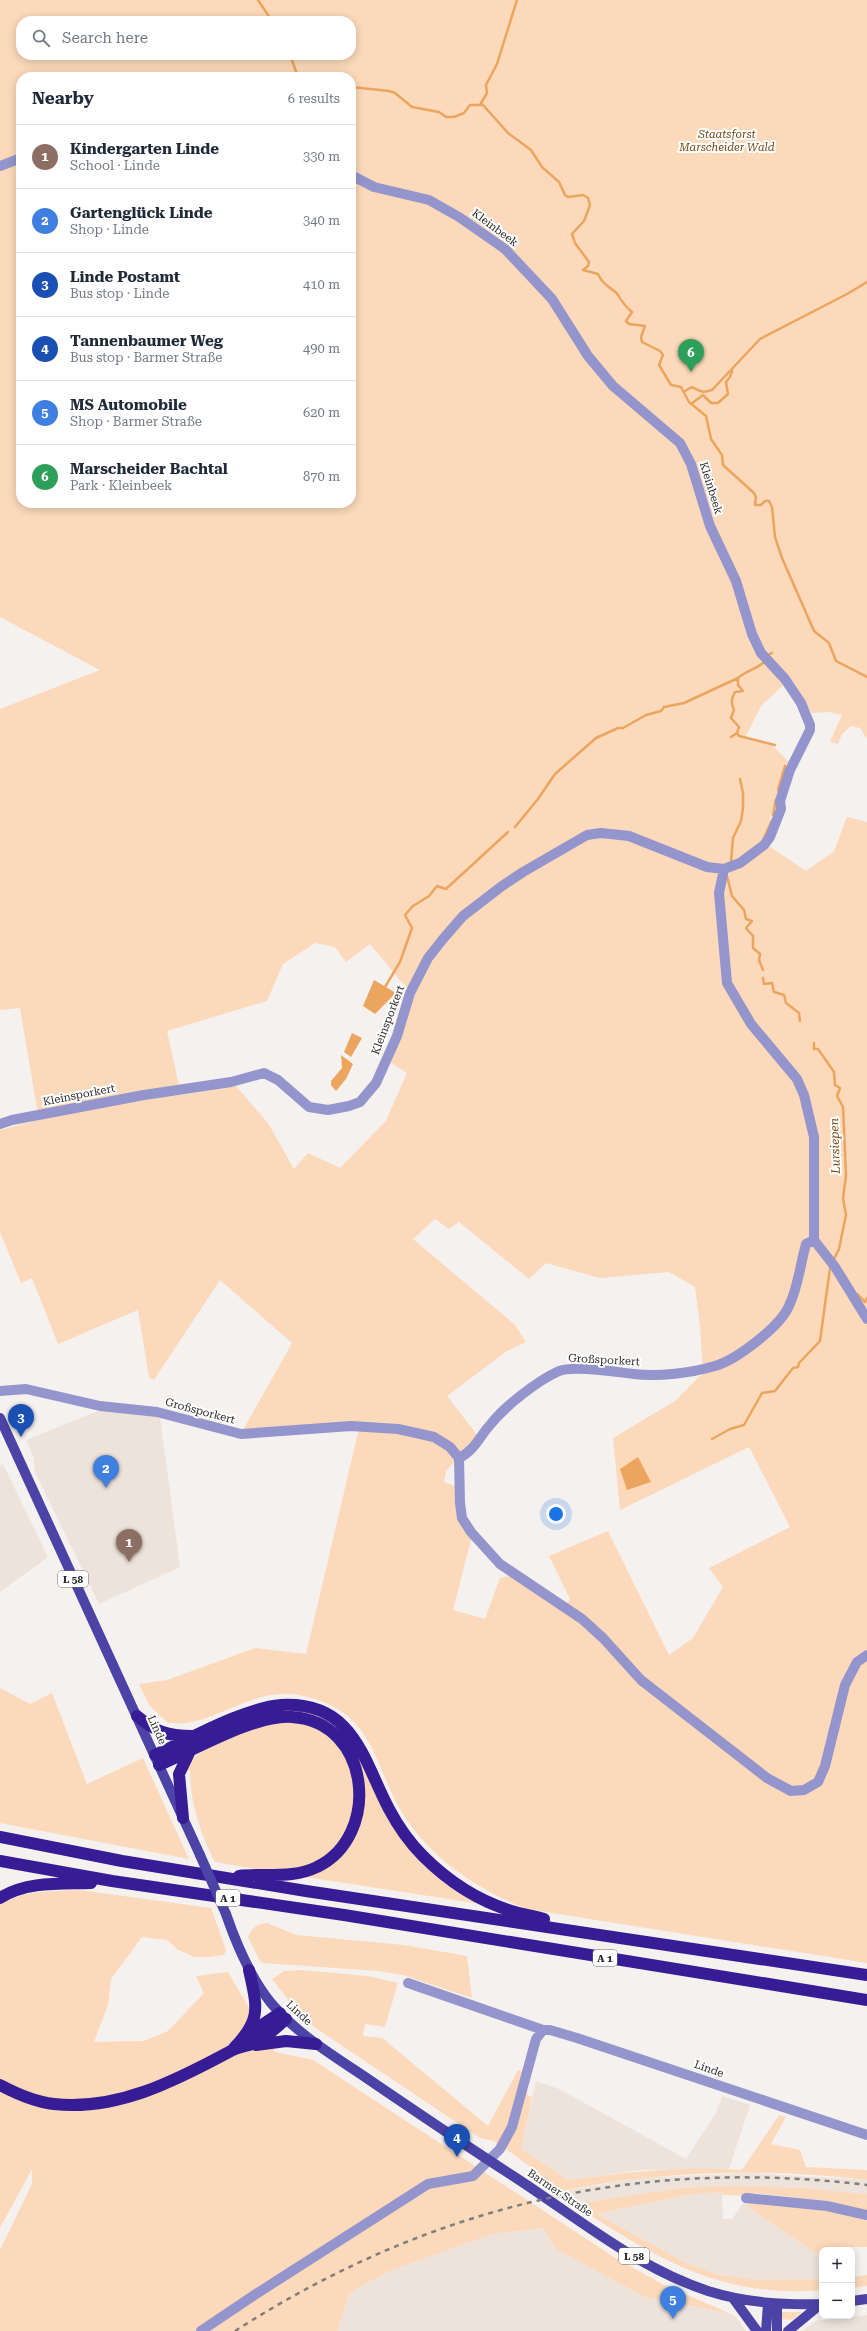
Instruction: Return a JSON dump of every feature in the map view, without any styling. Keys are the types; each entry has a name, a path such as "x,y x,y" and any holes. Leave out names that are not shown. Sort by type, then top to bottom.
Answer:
{"highway":[{"path":"157,1760 195,1736 266,1708 295,1705 322,1712 353,1736 361,1748 397,1822 422,1855 439,1870 458,1885 490,1903 580,1931"},
{"path":"137,1716 150,1727 169,1736 195,1736"},
{"path":"157,1760 190,1751 259,1722 278,1717 290,1716 316,1722 327,1727 344,1742 355,1762 359,1789 357,1812 347,1838 329,1860 317,1867 301,1873 259,1873 226,1878"},
{"path":"183,1818 179,1774 190,1751"},
{"name":"A 1","path":"0,1837 25,1843 226,1878 867,1975"},
{"name":"A 1","path":"0,1861 112,1881 344,1915 867,2000"},
{"path":"0,1898 25,1888 46,1884 112,1881"},
{"path":"248,2040 257,2008 249,1970"},
{"path":"0,2085 28,2098 54,2104 100,2103 153,2090 182,2078 248,2040 283,2016"},
{"path":"248,2040 260,2046 286,2041 313,2041"}],"main road":[{"name":"Linde","path":"0,1418 157,1760 226,1914 249,1970 283,2016 313,2041"},
{"name":"Barmer Straße","path":"313,2041 489,2161 649,2265 680,2280 733,2298 773,2304 819,2304"},
{"path":"733,2298 757,2331"},
{"path":"855,2301 867,2300"},
{"path":"766,2331 773,2304"},
{"path":"773,2304 777,2331"},
{"path":"788,2331 819,2306"}],"street":[{"path":"0,166 16,160"},
{"name":"Kleinbeek","path":"356,178 374,187 429,200 459,217 505,249 552,299 588,356 613,386 680,442 691,464 710,526 736,581 752,634 758,648 794,693 810,725 808,736 790,770 780,801 781,809 770,837 755,853 740,863 724,869"},
{"name":"Kleinsporkert","path":"0,1124 12,1120 144,1095 231,1082 264,1073 278,1080 310,1107 328,1110 349,1106 360,1102 376,1083 397,1036 410,993 428,958 463,916 523,872 587,835 600,833 629,836 707,868 724,869"},
{"path":"724,869 719,893 727,983 751,1024 797,1079 811,1118 815,1155 814,1240 835,1266 867,1319"},
{"name":"Großsporkert","path":"0,1391 26,1389 100,1406 156,1412 241,1434 351,1426 398,1429 434,1437 450,1447 459,1458 467,1454 490,1424 505,1409 561,1370 609,1370 654,1375 686,1371 721,1364 770,1331 788,1309 806,1244 814,1240"},
{"path":"459,1458 460,1503 462,1518 472,1532 500,1564 512,1570 582,1619 603,1638 646,1684 767,1778 791,1791 804,1790 812,1787 821,1777 826,1766 845,1685 857,1662 867,1655"},
{"name":"Linde","path":"408,1983 543,2030 550,2030 580,2039 867,2135"},
{"path":"202,2331 256,2294 428,2184 438,2181 470,2178 500,2149 512,2128 536,2039 543,2030"},
{"path":"746,2198 827,2206 867,2216"}],"shaded area":[{"path":"374,980 396,993 375,1014 363,1006"},
{"path":"352,1033 362,1038 351,1057 344,1052"},
{"path":"341,1055 353,1064 346,1079 336,1091 331,1085 331,1081 342,1068"},
{"path":"98,1411 160,1417 180,1567 99,1604 35,1472 33,1456 26,1440"},
{"path":"638,1457 651,1482 627,1490 620,1469"},
{"path":"3,1464 48,1557 0,1592 0,1466"},
{"path":"536,2081 559,2089 686,2159 717,2111 722,2096 750,2105 729,2169 642,2170 568,2180 521,2149"},
{"path":"749,2173 867,2180 867,2194 806,2188 732,2186 681,2188 573,2204 557,2192 641,2178"},
{"path":"722,2192 723,2219 732,2219 744,2202 751,2203 749,2208 819,2255 819,2279 764,2280 719,2275 684,2262 597,2214 685,2195"},
{"path":"545,2228 556,2249 645,2297 729,2313 737,2318 746,2331 337,2331 350,2293 387,2272 492,2234"},
{"path":"867,2315 867,2331 802,2331 816,2321 855,2319 855,2316"}],"green space":[{"name":"Staatsforst Marscheider Wald","path":"0,0 867,0 867,739 860,728 851,726 842,734 838,744 830,742 842,715 829,712 812,713 790,679 761,706 746,736 771,744 788,761 763,842 806,871 834,851 847,817 867,822 867,1963 527,1909 478,1885 462,1875 433,1851 409,1823 397,1803 370,1745 360,1729 345,1714 326,1703 299,1695 270,1695 200,1720 186,1723 168,1723 149,1705 139,1684 167,1680 255,1648 306,1654 360,1424 243,1430 292,1343 220,1280 154,1380 149,1377 138,1310 58,1344 32,1278 21,1283 0,1232 0,1130 39,1120 20,1008 0,1010 0,709 100,670 0,617","holes":["315,943 335,947 346,962 370,944 409,991 385,1059 407,1073 386,1121 340,1168 308,1153 294,1169 268,1123 236,1086 181,1095 167,1031 267,1001 283,964","435,1219 449,1229 459,1222 529,1279 546,1263 600,1278 669,1272 695,1287 700,1326 703,1373 675,1401 613,1438 620,1510 749,1447 790,1527 709,1568 723,1587 693,1638 669,1655 608,1531 549,1556 570,1599 562,1610 510,1576 500,1578 485,1619 453,1610 471,1540 460,1520 456,1508 455,1486 444,1482 446,1471 478,1436 447,1396 507,1351 526,1342 515,1325 413,1239"]},
{"path":"0,1688 30,1704 52,1693 87,1784 143,1758 189,1859 0,1823"},
{"path":"279,1709 312,1712 332,1722 350,1739 396,1827 487,1905 306,1877 331,1864 347,1849 356,1830 359,1817 363,1784 362,1777 360,1765 351,1749 321,1720 236,1722"},
{"path":"281,1722 307,1724 325,1731 335,1741 350,1762 354,1779 354,1793 349,1823 343,1837 324,1859 311,1865 299,1868 287,1870 263,1870 215,1862 205,1841 197,1818 190,1783 190,1771 185,1768 203,1751 215,1744 256,1728"},
{"path":"79,1890 211,1908 226,1950 224,1955 194,1957 177,1949 167,1940 142,1937 111,1979 108,2005 94,2042 144,2041 168,2031 204,1993 196,1976 228,1972 275,2052 313,2060 614,2257 662,2284 729,2313 645,2297 556,2249 544,2228 492,2234 387,2272 350,2293 337,2331 0,2331 0,2250 32,2184 32,2169 0,2228 0,1905 18,1896 38,1892"},
{"path":"267,1923 296,1935 404,1945 467,1956 472,1998 403,1975 379,1971 263,1963 260,1961 248,1937 255,1927 260,1924"},
{"path":"301,1970 368,1976 398,1983 385,2027 365,2024 363,2036 382,2038 488,2126 518,2070 521,2071 528,2096 532,2097 521,2149 568,2180 655,2170 742,2170 779,2115 786,2117 771,2144 800,2150 806,2167 867,2170 867,2180 789,2174 712,2173 634,2179 557,2192 541,2175 494,2141 480,2138 314,2027 293,2006 272,1979 284,1971"},
{"path":"732,2186 806,2188 867,2194 867,2212 817,2200 755,2193 751,2196 723,2195 722,2192 685,2195 597,2214 684,2262 719,2275 764,2280 819,2279 819,2290 785,2291 752,2288 720,2281 690,2270 661,2257 632,2241 573,2204 681,2188"},
{"path":"751,2203 798,2206 867,2218 867,2247 819,2247 819,2255 749,2208"},
{"path":"867,2275 867,2286 855,2288 855,2277"},
{"path":"782,2312 802,2312 792,2320 782,2319"}],"waterway":[{"path":"258,0 269,16"},
{"path":"480,105 487,93 486,85 497,64 517,0"},
{"path":"292,60 296,72"},
{"path":"356,88 389,91 395,93 412,107 439,112 446,117 454,117 464,113 470,105 483,105 508,133 531,150 542,167 559,182 565,195 568,197 583,195 588,198 590,205 584,221 572,234 575,243 589,262 588,266 583,270 598,274 600,279 616,292 624,304 632,312 626,321 629,324 645,326 641,337 642,342 660,351 663,355 659,365 671,385 681,387 689,402 706,416 711,439 722,455 723,465 754,493 756,497 755,505 761,505 765,501 769,501 772,507 775,537 782,558 814,631 829,643 836,661 867,677"},
{"path":"685,391 692,387 702,392 712,390 760,339 867,282"},
{"path":"691,404 703,395 711,403 718,403 728,394 726,382 732,371"},
{"name":"Lursiepen","path":"768,655 772,653"},
{"name":"Lursiepen","path":"731,737 737,733 739,727 731,718 734,710 732,705 734,694 735,692 743,691 738,685 738,678 764,662"},
{"path":"515,827 538,799 555,774 596,738 618,728 623,728 646,715 661,711 664,707 684,703 738,678"},
{"path":"737,733 739,736 775,745"},
{"path":"778,790 785,766"},
{"name":"Lursiepen","path":"731,862 733,838 741,821 743,808 743,793 740,779"},
{"path":"773,815 776,799"},
{"path":"764,838 772,820"},
{"path":"385,987 400,962 412,928 405,915 413,906 429,896 437,886 446,889 508,832"},
{"name":"Lursiepen","path":"727,876 732,896 744,910 746,919 752,921 746,928 753,936 753,948 760,954 759,960 763,970"},
{"name":"Lursiepen","path":"763,978 764,984 772,983 774,992 784,995 786,1003 799,1013 800,1021"},
{"name":"Lursiepen","path":"814,1043 814,1049 818,1049 834,1072 835,1085 840,1088 837,1096 843,1107 846,1175 843,1198 846,1215 839,1249 834,1259"},
{"path":"712,1439 730,1429 744,1425 762,1393 775,1391 793,1368 798,1367 799,1363 820,1341 830,1268"},
{"name":"Lursiepen","path":"857,1294 865,1302 867,1298"}],"railway":[{"path":"235,2331 309,2288 384,2252 460,2222 538,2201 617,2186 698,2178 782,2178 867,2185"}],"place":[{"name":"Marscheider Bachtal","path":"691,372"},
{"name":"Linde Postamt","path":"21,1437"},
{"name":"Gartenglück Linde","path":"106,1488"},
{"name":"Kindergarten Linde","path":"129,1562"},
{"name":"Tannenbaumer Weg","path":"457,2157"},
{"name":"MS Automobile","path":"673,2319"}]}
